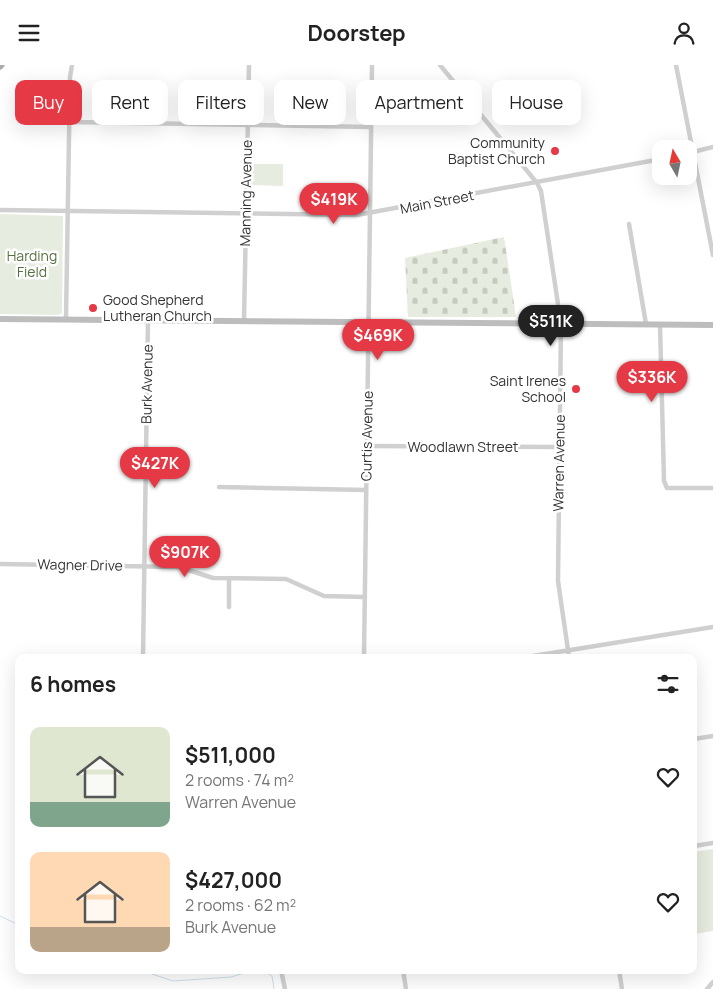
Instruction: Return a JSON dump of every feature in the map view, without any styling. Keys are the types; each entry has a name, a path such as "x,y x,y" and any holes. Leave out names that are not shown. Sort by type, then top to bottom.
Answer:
{"main road":[{"path":"0,318 713,325"}],"street":[{"path":"71,80 72,65"},
{"name":"Manning Avenue","path":"248,80 249,65"},
{"name":"Curtis Avenue","path":"364,654 372,65"},
{"name":"Warren Avenue","path":"440,65 537,183 541,191 561,324 558,581 568,654"},
{"path":"676,65 689,140"},
{"path":"82,123 178,124"},
{"path":"66,319 69,125"},
{"path":"246,125 371,127"},
{"name":"Manning Avenue","path":"244,321 246,125"},
{"path":"698,150 713,147"},
{"name":"Main Street","path":"0,210 370,214 652,161"},
{"path":"698,180 710,227 713,255"},
{"path":"629,225 646,324"},
{"name":"Burk Avenue","path":"143,654 148,320"},
{"path":"660,324 664,481 667,487 713,488"},
{"name":"Woodlawn Street","path":"367,446 559,447"},
{"path":"219,487 366,490"},
{"name":"Wagner Drive","path":"0,564 184,568 207,577 286,579 324,596 365,597"},
{"path":"229,578 229,607"},
{"path":"548,654 713,627"},
{"path":"697,739 713,736"},
{"path":"697,846 713,843"},
{"path":"282,974 284,989"},
{"path":"404,974 406,989"},
{"path":"620,974 622,989"},
{"path":"706,989 713,982"}],"green space":[{"path":"250,164 283,164 283,186 250,185"},
{"name":"Harding Field","path":"0,214 63,216 62,313 58,315 0,314"},
{"path":"504,237 516,317 408,317 405,258"},
{"path":"713,849 713,931 697,934 697,852"}],"waterway":[{"path":"0,916 15,923"},
{"path":"152,974 173,981 231,977 241,974"},
{"path":"269,974 272,976 274,989"}],"place":[{"name":"Community Baptist Church","path":"555,151"},
{"name":"Good Shepherd Lutheran Church","path":"93,308"},
{"name":"Saint Irenes School","path":"576,389"}]}
